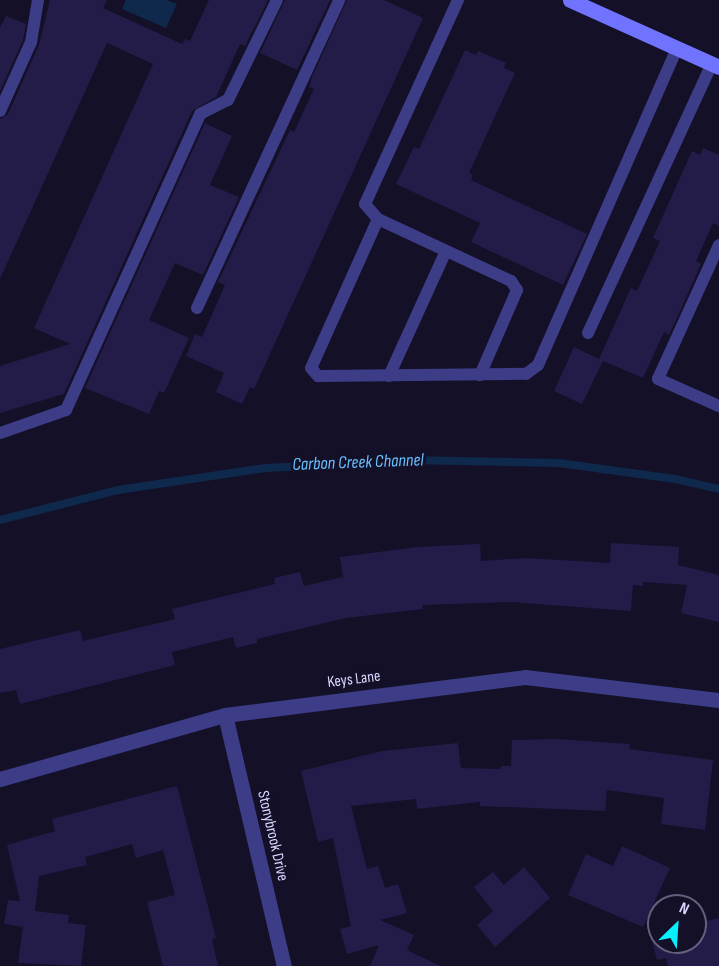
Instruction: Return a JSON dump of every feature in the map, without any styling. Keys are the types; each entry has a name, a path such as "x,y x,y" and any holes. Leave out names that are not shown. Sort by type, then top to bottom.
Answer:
{"main road":[{"path":"570,0 715,65"}],"street":[{"name":"Keys Lane","path":"0,779 225,715 525,677 719,700"},
{"name":"Stonybrook Drive","path":"225,715 284,966"}],"lane":[{"path":"0,111 31,42 38,0"},
{"path":"0,432 66,410 200,114 228,100 276,0"},
{"path":"197,308 339,0"},
{"path":"458,0 365,204 378,219 511,281 517,290 480,375"},
{"path":"378,219 311,368 318,376 526,374 538,365 677,48"},
{"path":"588,333 715,65"},
{"path":"719,245 658,379 719,406"},
{"path":"389,376 446,251"}],"water":[{"path":"126,0 167,0 177,4 166,28 122,9"}],"building":[{"path":"50,0 107,0 103,8 182,44 185,39 190,41 209,0 268,0 245,46 240,44 216,97 192,111 64,394 0,413 0,366 70,344 34,328 153,64 107,43 0,279 0,119 8,114 39,45"},
{"path":"285,0 330,0 297,70 260,53"},
{"path":"347,0 384,0 423,18 254,389 250,387 242,404 216,392 224,373 186,356 195,334 202,337 225,285 218,282 290,130 294,132 314,89 309,87 312,77"},
{"path":"6,16 26,24 23,40 0,91 0,28"},
{"path":"465,50 476,55 478,51 506,63 504,68 515,73 469,173 473,175 471,180 587,234 563,285 471,242 480,223 396,184 414,147 419,149"},
{"path":"205,123 232,136 210,185 239,197 203,275 175,263 149,320 189,338 164,393 159,391 149,414 85,388"},
{"path":"703,148 719,155 719,226 713,223 696,261 701,264 681,309 669,335 664,332 643,378 603,361 582,404 554,391 574,347 599,359 631,288 637,291 656,250 660,241 653,238 692,151 700,155"},
{"path":"611,543 679,547 678,565 719,575 719,622 681,613 687,585 643,582 643,586 633,585 631,611 510,602 422,605 423,609 346,618 257,639 257,643 236,648 233,637 172,652 175,665 20,704 16,690 0,693 0,649 80,630 83,641 175,619 172,609 275,584 274,578 300,572 304,586 343,577 340,557 417,547 480,544 481,561 526,558 610,563"},
{"path":"556,739 630,744 629,749 713,760 705,830 661,824 664,798 607,790 605,811 480,806 480,802 417,809 416,799 351,806 367,869 378,866 385,888 398,884 407,913 380,920 414,935 407,950 440,966 370,966 379,945 347,954 340,929 351,926 333,838 318,842 301,771 382,751 458,743 461,768 501,769 501,766 511,766 512,740"},
{"path":"177,786 216,938 212,939 218,966 163,966 147,902 175,895 163,850 136,858 132,844 85,857 87,865 39,876 35,911 69,915 68,923 86,925 81,966 18,963 23,927 4,924 8,900 20,901 7,845 55,831 52,819"},
{"path":"622,846 670,868 658,894 647,894 647,918 643,927 568,895 586,854 613,866"},
{"path":"524,867 550,898 495,947 477,925 493,911 474,887 493,872 504,885"},
{"path":"719,918 719,966 668,966 666,958 657,960 656,954 707,954 707,921"}],"waterway":[{"name":"Carbon Creek Channel","path":"0,520 118,490 266,468 408,460 559,463 675,479 719,489"}]}
